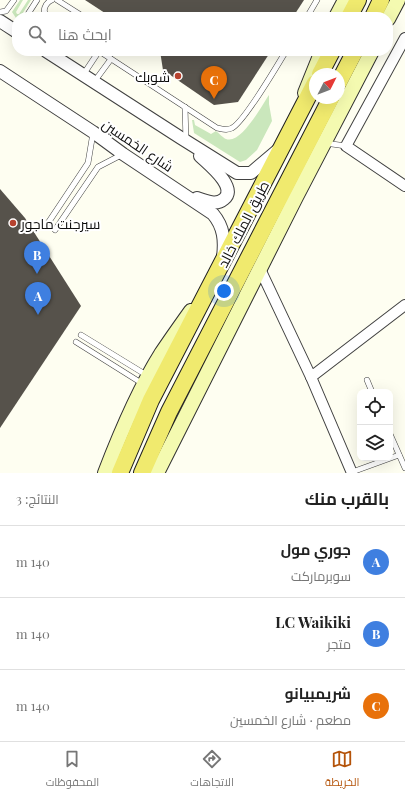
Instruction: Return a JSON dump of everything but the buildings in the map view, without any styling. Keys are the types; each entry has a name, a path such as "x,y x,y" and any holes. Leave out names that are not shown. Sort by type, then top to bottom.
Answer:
{"main road":[{"path":"339,12 345,0"},
{"path":"352,12 358,0"},
{"path":"375,12 381,0"},
{"path":"392,12 398,0"},
{"path":"283,145 320,56"},
{"path":"323,68 329,56"},
{"path":"345,70 352,56"},
{"path":"157,472 369,56"},
{"name":"طريق الملك خالد","path":"120,473 151,400 222,266 309,95"},
{"name":"طريق الملك خالد","path":"142,473 169,412 328,104"},
{"path":"105,473 112,453 161,354 222,266"}],"street":[{"path":"0,21 12,29"},
{"path":"405,38 346,146 405,186"},
{"name":"شارع الخمسين","path":"54,56 237,173 251,173 283,145"},
{"name":"شارع الخمسين","path":"0,72 93,132 123,154 213,214 222,226 224,244 222,266"},
{"path":"183,193 214,203 227,197 228,191 220,174 184,140"},
{"path":"260,269 311,378 352,473"},
{"path":"311,378 405,305"}],"lane":[{"path":"0,12 6,11 14,0"},
{"path":"30,12 38,0"},
{"path":"44,12 44,7 47,2 52,0"},
{"path":"57,0 76,12"},
{"path":"310,12 317,0"},
{"path":"83,75 96,56"},
{"path":"107,56 217,128 228,130 234,128 244,116 283,56"},
{"path":"94,82 112,59"},
{"path":"184,140 185,107"},
{"path":"48,223 88,163 93,132"},
{"path":"324,143 346,146"},
{"path":"54,230 98,167 123,154"},
{"path":"80,335 147,381"},
{"path":"76,342 147,381"},
{"path":"366,380 370,389"},
{"path":"393,441 405,468"},
{"path":"352,473 399,455"}],"green space":[{"path":"20,0 23,0 16,12 12,12"},
{"path":"28,0 31,0 24,12 20,12"},
{"path":"269,95 272,121 257,150 246,160 240,162 194,133 192,120 194,120 195,125 211,134 216,131 226,139 232,139 238,136 250,123"}],"place":[{"name":"شوبك","path":"178,76"},
{"name":"شريمبيانو","path":"214,99"},
{"name":"سيرجنت ماجور","path":"13,223"},
{"name":"LC Waikiki","path":"37,274"},
{"name":"جوري مول","path":"38,315"}]}
